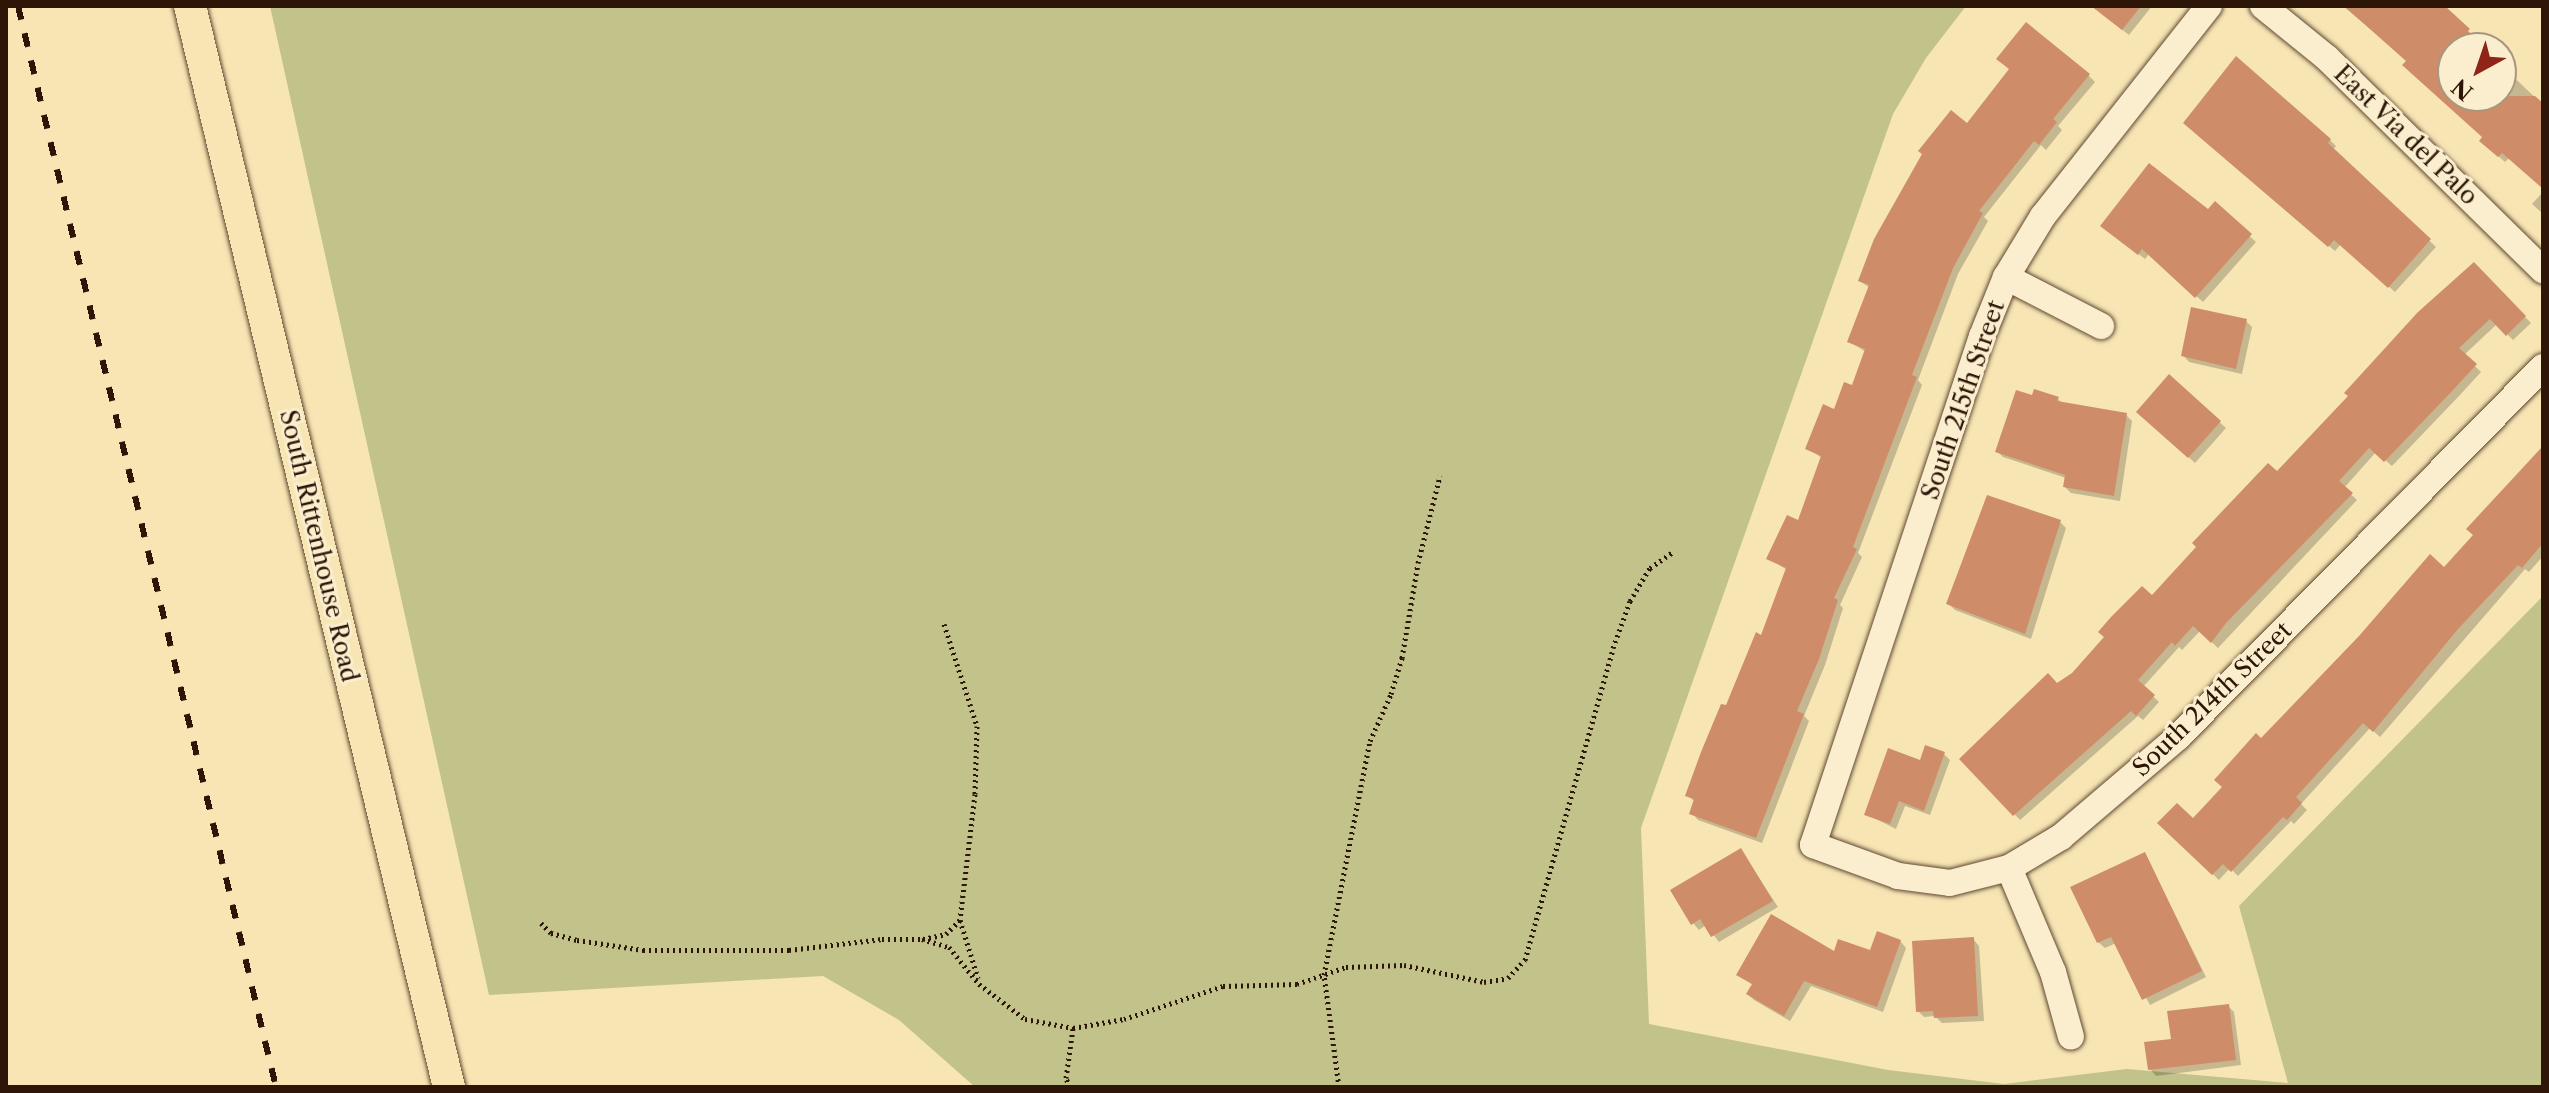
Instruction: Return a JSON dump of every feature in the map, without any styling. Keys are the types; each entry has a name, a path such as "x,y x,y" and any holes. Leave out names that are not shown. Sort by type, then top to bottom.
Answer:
{"main road":[{"name":"South Rittenhouse Road","path":"190,6 449,1087"}],"street":[{"name":"South 215th Street","path":"1813,845 1982,336 2006,277 2043,216 2209,6"},
{"name":"East Via del Palo","path":"2263,6 2327,58 2543,270"},
{"path":"2006,277 2101,326"},
{"name":"South 214th Street","path":"1813,845 1898,876 1950,883 2009,868 2061,837 2178,737 2543,367"},
{"path":"2009,868 2053,972 2071,1037"}],"path":[{"path":"1339,1087 1324,975 1370,741 1391,694 1402,658 1418,563 1440,476"},
{"path":"922,939 949,947 979,984 1025,1019 1073,1028 1124,1019 1223,986 1297,984 1346,967 1404,965 1484,982 1508,978 1525,960 1613,648 1630,601 1650,568 1674,551"},
{"path":"944,624 977,726 975,794 960,920 979,984"},
{"path":"541,923 551,933 577,940 643,950 789,950 882,939 922,939 946,934 960,920"},
{"path":"1070,1087 1066,1078 1073,1028"}],"green space":[{"path":"270,6 1966,6 1926,58 1893,114 1641,828 1649,1024 1888,1070 2004,1084 2127,1069 2288,1083 2239,906 2543,596 2543,1087 975,1087 899,1020 823,976 489,995"}],"building":[{"path":"2091,6 2141,6 2122,30"},
{"path":"2344,6 2445,6 2470,29 2469,32 2437,32 2437,96 2402,65 2406,61"},
{"path":"2026,22 2090,74 2053,119 2057,122 2039,145 2034,141 1979,211 1983,213 1953,268 1912,375 1917,377 1853,547 1857,549 1834,598 1838,600 1819,659 1797,711 1804,714 1756,838 1689,814 1694,799 1685,796 1701,752 1721,704 1726,705 1756,632 1761,635 1786,568 1766,559 1787,515 1798,520 1821,456 1805,449 1823,404 1834,409 1844,382 1852,385 1865,349 1847,342 1869,285 1858,281 1874,239 1922,154 1918,151 1951,110 1967,123 2009,69 1996,59"},
{"path":"2236,56 2331,139 2328,143 2431,239 2388,288 2334,240 2328,247 2183,123"},
{"path":"2517,96 2535,96 2543,103 2543,189 2502,153 2498,157 2479,141 2482,137 2454,112 2517,112"},
{"path":"2149,163 2208,209 2215,201 2252,234 2195,298 2142,249 2138,255 2100,226"},
{"path":"2474,262 2526,316 2506,336 2490,319 2459,348 2477,364 2453,390 2384,462 2369,448 2339,481 2353,493 2226,623 2211,643 2193,626 2175,646 2172,642 2138,680 2155,695 2136,716 2131,711 2013,816 1959,759 2048,673 2057,683 2072,673 2104,637 2098,632 2111,617 2142,586 2152,595 2196,547 2192,543 2268,463 2277,471 2348,396 2344,393 2418,312"},
{"path":"2191,307 2247,319 2236,369 2181,356"},
{"path":"2169,374 2221,421 2188,458 2136,412"},
{"path":"2034,389 2059,397 2057,401 2127,413 2114,496 2063,487 2065,475 1995,452 2016,390 2032,395"},
{"path":"2543,446 2543,543 2522,568 2518,565 2458,629 2373,732 2363,723 2296,797 2302,803 2287,820 2283,817 2231,872 2223,864 2212,875 2157,823 2177,803 2193,818 2222,787 2214,780 2256,733 2261,738 2359,636 2430,554 2444,567 2473,535 2466,529"},
{"path":"1987,495 2061,520 2025,634 1946,604"},
{"path":"1925,745 1945,752 1924,811 1899,801 1890,824 1864,815 1888,748 1920,760"},
{"path":"1741,848 1773,901 1711,937 1700,919 1691,925 1670,890"},
{"path":"2145,852 2202,971 2142,1000 2111,937 2097,943 2070,887"},
{"path":"1771,914 1834,951 1838,939 1870,950 1877,931 1901,940 1877,1007 1804,981 1784,1016 1746,994 1752,984 1736,975"},
{"path":"1974,937 1978,1016 1934,1018 1933,1011 1916,1012 1912,941"},
{"path":"2229,1004 2236,1060 2148,1070 2144,1042 2171,1039 2167,1011"}],"railway":[{"path":"18,6 276,1087"}]}
